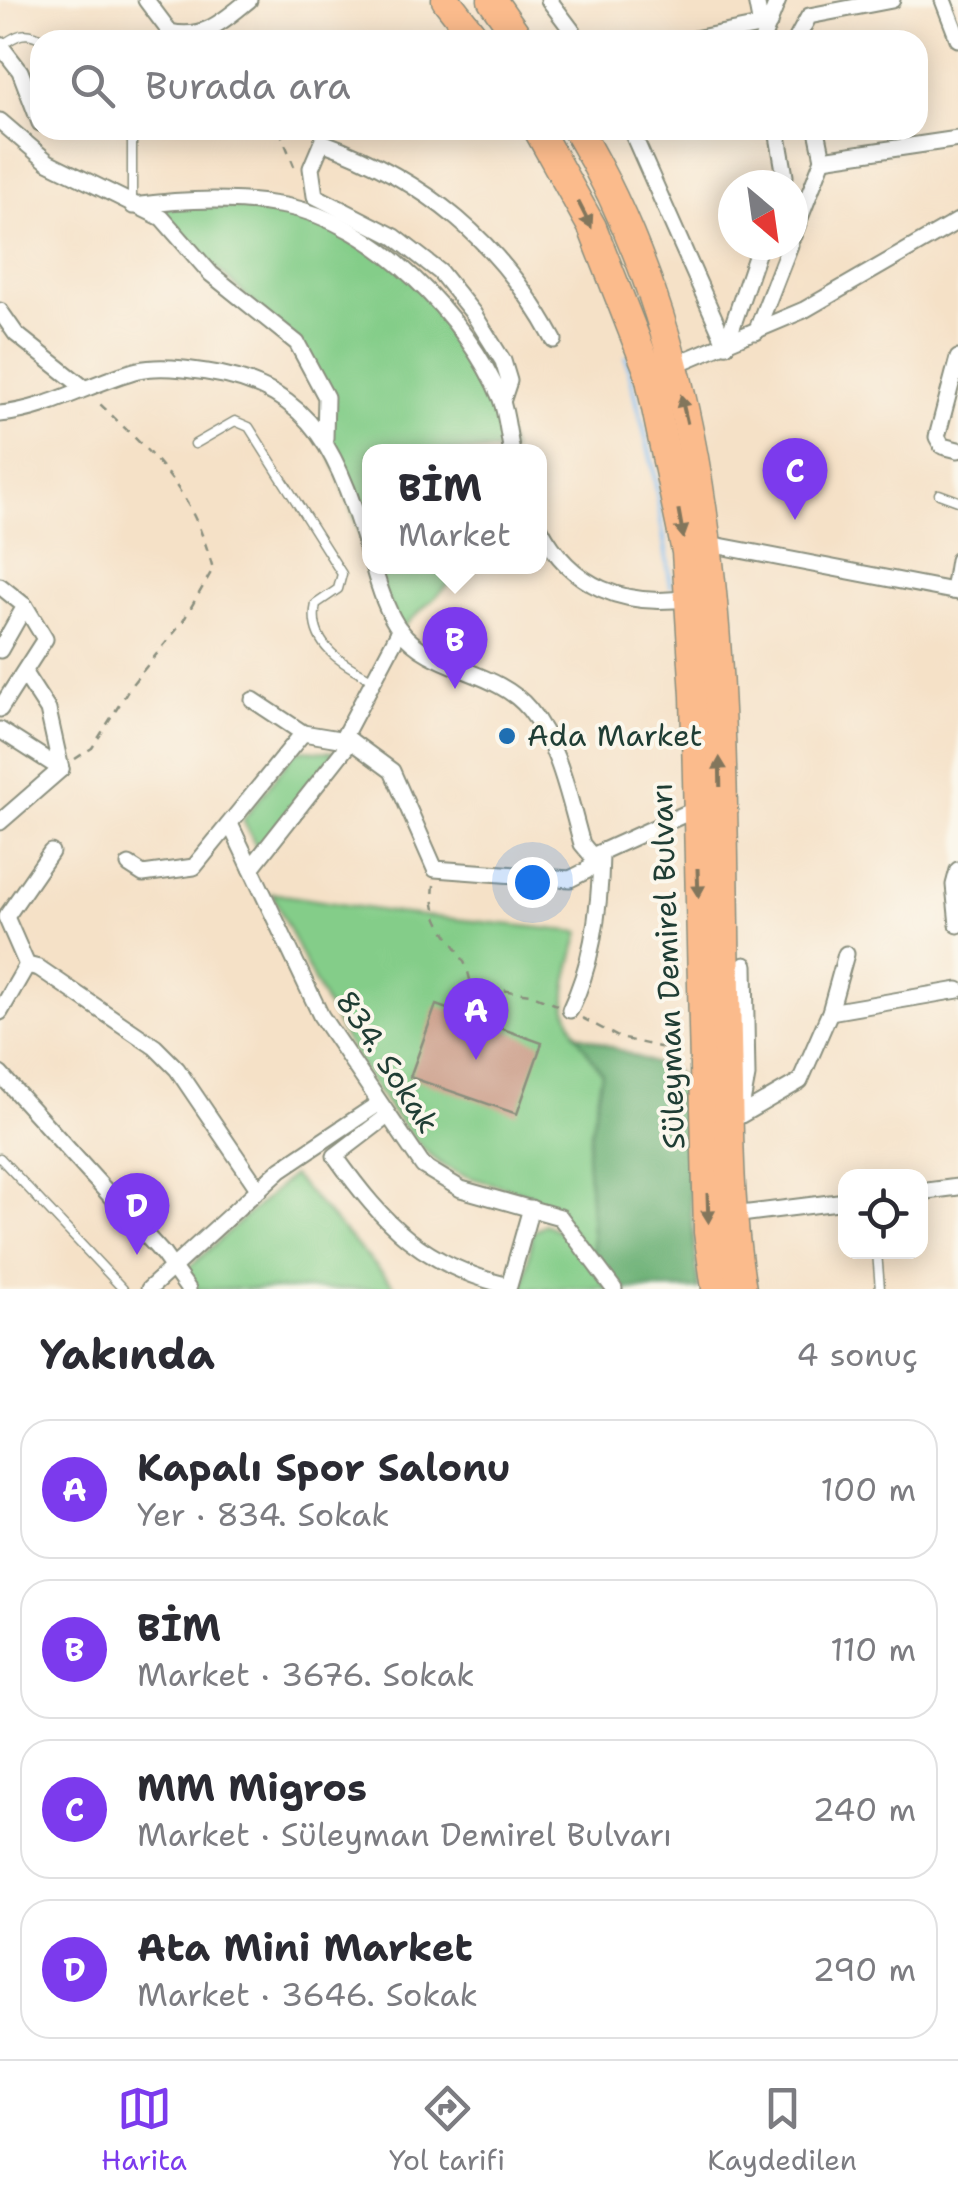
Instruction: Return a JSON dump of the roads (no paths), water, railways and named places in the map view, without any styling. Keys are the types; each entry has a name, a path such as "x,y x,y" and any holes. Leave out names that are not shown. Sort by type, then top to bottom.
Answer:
{"highway":[{"path":"446,0 469,30"},
{"path":"492,0 513,30"},
{"name":"Süleyman Demirel Bulvarı","path":"544,140 592,227 648,370 674,479 689,598 708,1232 716,1289"},
{"name":"Süleyman Demirel Bulvarı","path":"582,140 618,212 674,366 701,482 716,608 734,1118 733,1215 742,1289"}],"street":[{"path":"146,0 168,30"},
{"path":"210,30 248,0"},
{"path":"550,0 572,30"},
{"path":"756,0 762,30"},
{"path":"765,30 778,0"},
{"path":"801,30 808,16 822,7 892,0"},
{"path":"943,0 958,39"},
{"path":"0,45 20,71 30,97"},
{"path":"0,121 48,162 162,218 211,274 297,343 326,397 326,438 362,536"},
{"path":"823,158 958,139"},
{"path":"44,140 48,162"},
{"path":"635,140 726,344"},
{"path":"780,140 785,170"},
{"path":"808,197 823,158 818,140"},
{"path":"502,402 509,381 503,360 473,312 440,272 395,237 315,196 311,168 322,142 384,166 467,224 515,277 554,340"},
{"path":"133,206 221,201 288,206 342,228 399,264 446,309 502,402 510,444"},
{"path":"674,366 804,310 958,221"},
{"path":"726,344 755,260"},
{"path":"756,332 784,260"},
{"path":"0,311 16,334 84,388"},
{"path":"958,358 937,437 942,446 958,450"},
{"path":"0,414 144,368 190,370 249,378 309,419 326,438"},
{"path":"309,419 326,411"},
{"path":"547,538 572,573 606,594 654,603 689,598"},
{"path":"709,544 956,591 958,560"},
{"path":"376,574 400,630 418,646 504,686 528,708 549,738 582,844 592,856 696,809"},
{"path":"0,586 24,606 45,640 0,710"},
{"path":"0,650 24,606"},
{"path":"250,868 347,740 400,630"},
{"path":"24,673 48,710 62,769"},
{"path":"253,700 303,733 347,740 392,772 436,869 570,879 586,871 600,855"},
{"path":"0,730 62,769"},
{"path":"129,866 143,874 194,867 303,733"},
{"path":"0,822 62,769"},
{"name":"834. Sokak","path":"231,826 320,1016 423,1166 461,1189 560,1217 614,1289"},
{"path":"28,965 6,917 51,852"},
{"path":"570,1010 584,983 600,889 600,855"},
{"path":"958,870 954,886 958,925"},
{"path":"734,1118 800,1080 830,1012 846,954"},
{"path":"0,1012 28,965"},
{"path":"28,965 40,968 155,1046 177,1069 259,1190"},
{"path":"734,1118 747,1076 745,965"},
{"path":"830,1012 958,990"},
{"path":"0,1074 188,1289"},
{"path":"149,1289 281,1169 382,1111"},
{"path":"382,1111 334,1156 376,1214 442,1265 509,1287 531,1208"},
{"path":"928,1191 958,1187"},
{"path":"733,1215 838,1202"}],"lane":[{"path":"0,45 18,34 30,34"},
{"path":"132,140 133,206"},
{"path":"195,444 235,421 250,427 342,574 338,589 316,604 323,645 336,660 374,680"},
{"path":"939,494 958,501"},
{"path":"0,1158 123,1289"},
{"path":"878,1259 880,1289"}],"waterway":[{"path":"626,357 653,466 671,586"}],"place":[{"name":"MM Migros","path":"795,520"},
{"name":"BİM","path":"455,689"},
{"name":"Ada Market","path":"507,736"},
{"name":"Kapalı Spor Salonu","path":"476,1060"},
{"name":"Ata Mini Market","path":"137,1255"}]}
